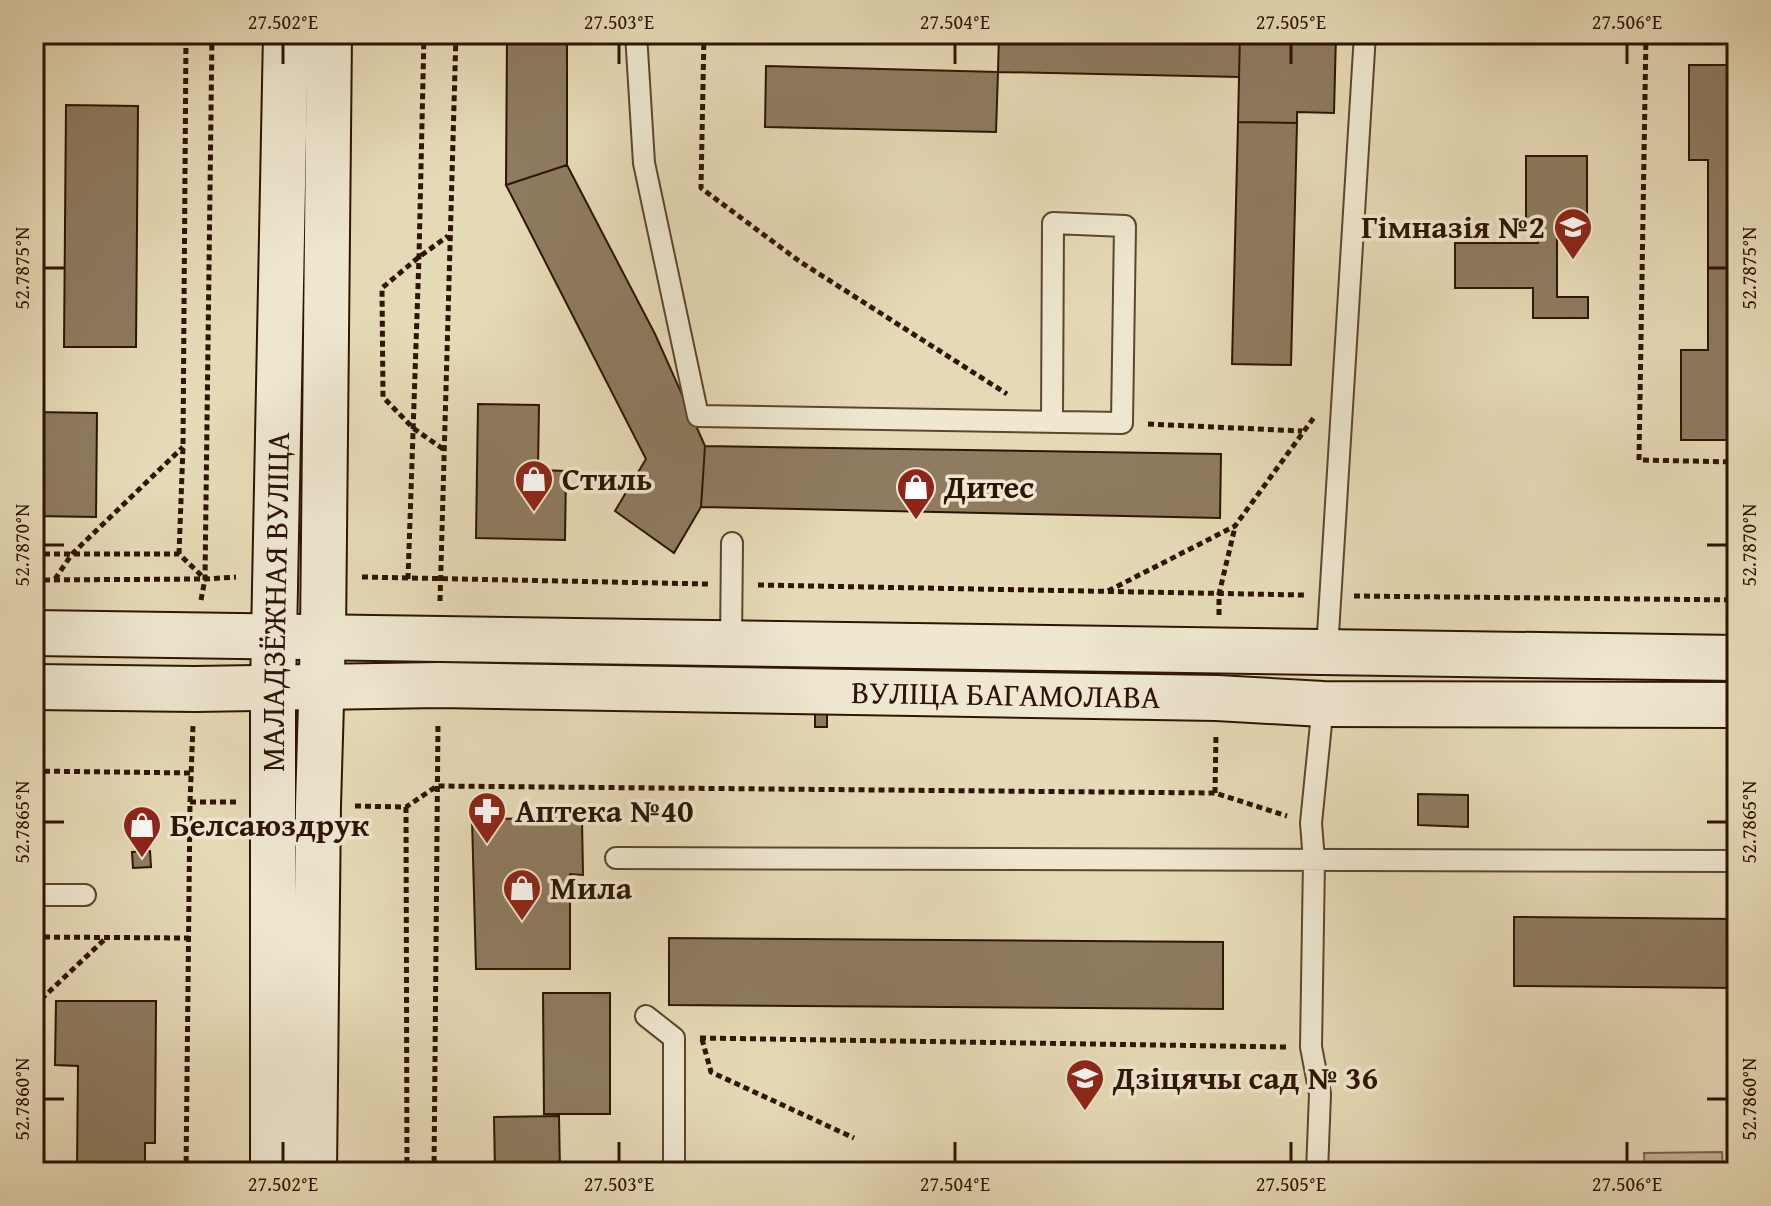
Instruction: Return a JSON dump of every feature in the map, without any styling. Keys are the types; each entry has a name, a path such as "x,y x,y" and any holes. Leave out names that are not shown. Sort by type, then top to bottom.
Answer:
{"main road":[{"name":"МАЛАДЗЁЖНАЯ ВУЛІЦА","path":"273,1172 273,688 286,34"},
{"name":"МАЛАДЗЁЖНАЯ ВУЛІЦА","path":"314,1172 329,34"},
{"name":"ВУЛІЦА БАГАМОЛАВА","path":"34,633 1737,658"},
{"path":"1323,704 1327,650"},
{"name":"ВУЛІЦА БАГАМОЛАВА","path":"34,687 195,689 439,685 1201,697 1323,704 1737,705"}],"lane":[{"path":"636,34 644,163 698,416 1052,422 1122,423 1125,226 1053,223 1052,422"},
{"path":"1327,650 1365,34"},
{"path":"731,643 732,543"},
{"path":"1317,1172 1320,1094 1311,1047 1314,861 1311,823 1323,704"},
{"path":"616,858 1733,861"},
{"path":"34,895 85,895"},
{"path":"646,1016 674,1038 674,1167 671,1172"}],"path":[{"path":"179,554 183,447 186,34"},
{"path":"205,579 212,34"},
{"path":"424,34 408,579 1737,600"},
{"path":"441,579 456,34"},
{"path":"704,34 701,188 799,261 1052,422"},
{"path":"1646,34 1639,460 1737,462"},
{"path":"443,449 413,428 383,397 382,288 449,236"},
{"path":"1107,591 1235,526 1303,431 1122,423"},
{"path":"54,580 72,554 183,447"},
{"path":"34,554 179,554 205,579"},
{"path":"34,580 205,579"},
{"path":"434,1172 439,685"},
{"path":"186,1172 191,773 195,689"},
{"path":"34,771 191,773"},
{"path":"318,805 406,807 437,786 1215,793 1311,823"},
{"path":"406,807 407,1172"},
{"path":"34,937 189,938"},
{"path":"34,1006 107,938"},
{"path":"674,1038 1311,1047"},
{"path":"702,1038 711,1072 854,1138"}],"shaded area":[{"path":"1722,1152 1723,1172 1645,1172 1644,1153"}],"building":[{"path":"507,34 567,34 567,165 506,185"},
{"path":"999,34 1240,34 1239,77 998,72"},
{"path":"1240,34 1336,34 1334,113 1297,112 1297,123 1238,122"},
{"path":"1689,65 1737,65 1737,440 1681,440 1681,350 1708,350 1708,160 1689,160"},
{"path":"766,66 998,72 996,132 765,127"},
{"path":"66,105 138,106 136,347 64,347"},
{"path":"1238,122 1297,123 1291,365 1232,364"},
{"path":"1526,156 1587,156 1587,239 1557,239 1557,297 1588,297 1588,318 1533,318 1533,288 1455,288 1455,243 1538,243 1538,224 1526,224"},
{"path":"567,165 655,334 705,446 701,507 674,553 615,511 646,459 506,185"},
{"path":"478,404 539,405 538,470 566,471 565,540 476,538"},
{"path":"34,412 97,413 96,517 34,516"},
{"path":"705,446 1221,454 1220,518 701,507"},
{"path":"815,714 827,714 827,727 815,727"},
{"path":"1418,794 1468,795 1468,827 1418,825"},
{"name":"Мила","path":"582,818 583,875 570,874 570,969 476,969 472,819"},
{"name":"Белсаюздрук","path":"150,851 151,867 133,868 132,852"},
{"path":"1514,917 1737,919 1737,988 1514,986"},
{"path":"669,938 1223,942 1223,1009 669,1005"},
{"path":"543,993 610,993 610,1114 544,1114"},
{"path":"56,1001 156,1001 155,1143 145,1143 145,1172 64,1172 77,1170 78,1066 55,1065"},
{"path":"559,1116 560,1172 495,1172 494,1117"}],"place":[{"name":"Гімназія №2","path":"1573,261"},
{"name":"Стиль","path":"534,513"},
{"name":"Дитес","path":"916,521"},
{"name":"Аптека №40","path":"487,845"},
{"name":"Белсаюздрук","path":"142,859"},
{"name":"Мила","path":"522,922"},
{"name":"Дзіцячы сад № 36","path":"1085,1112"}]}
